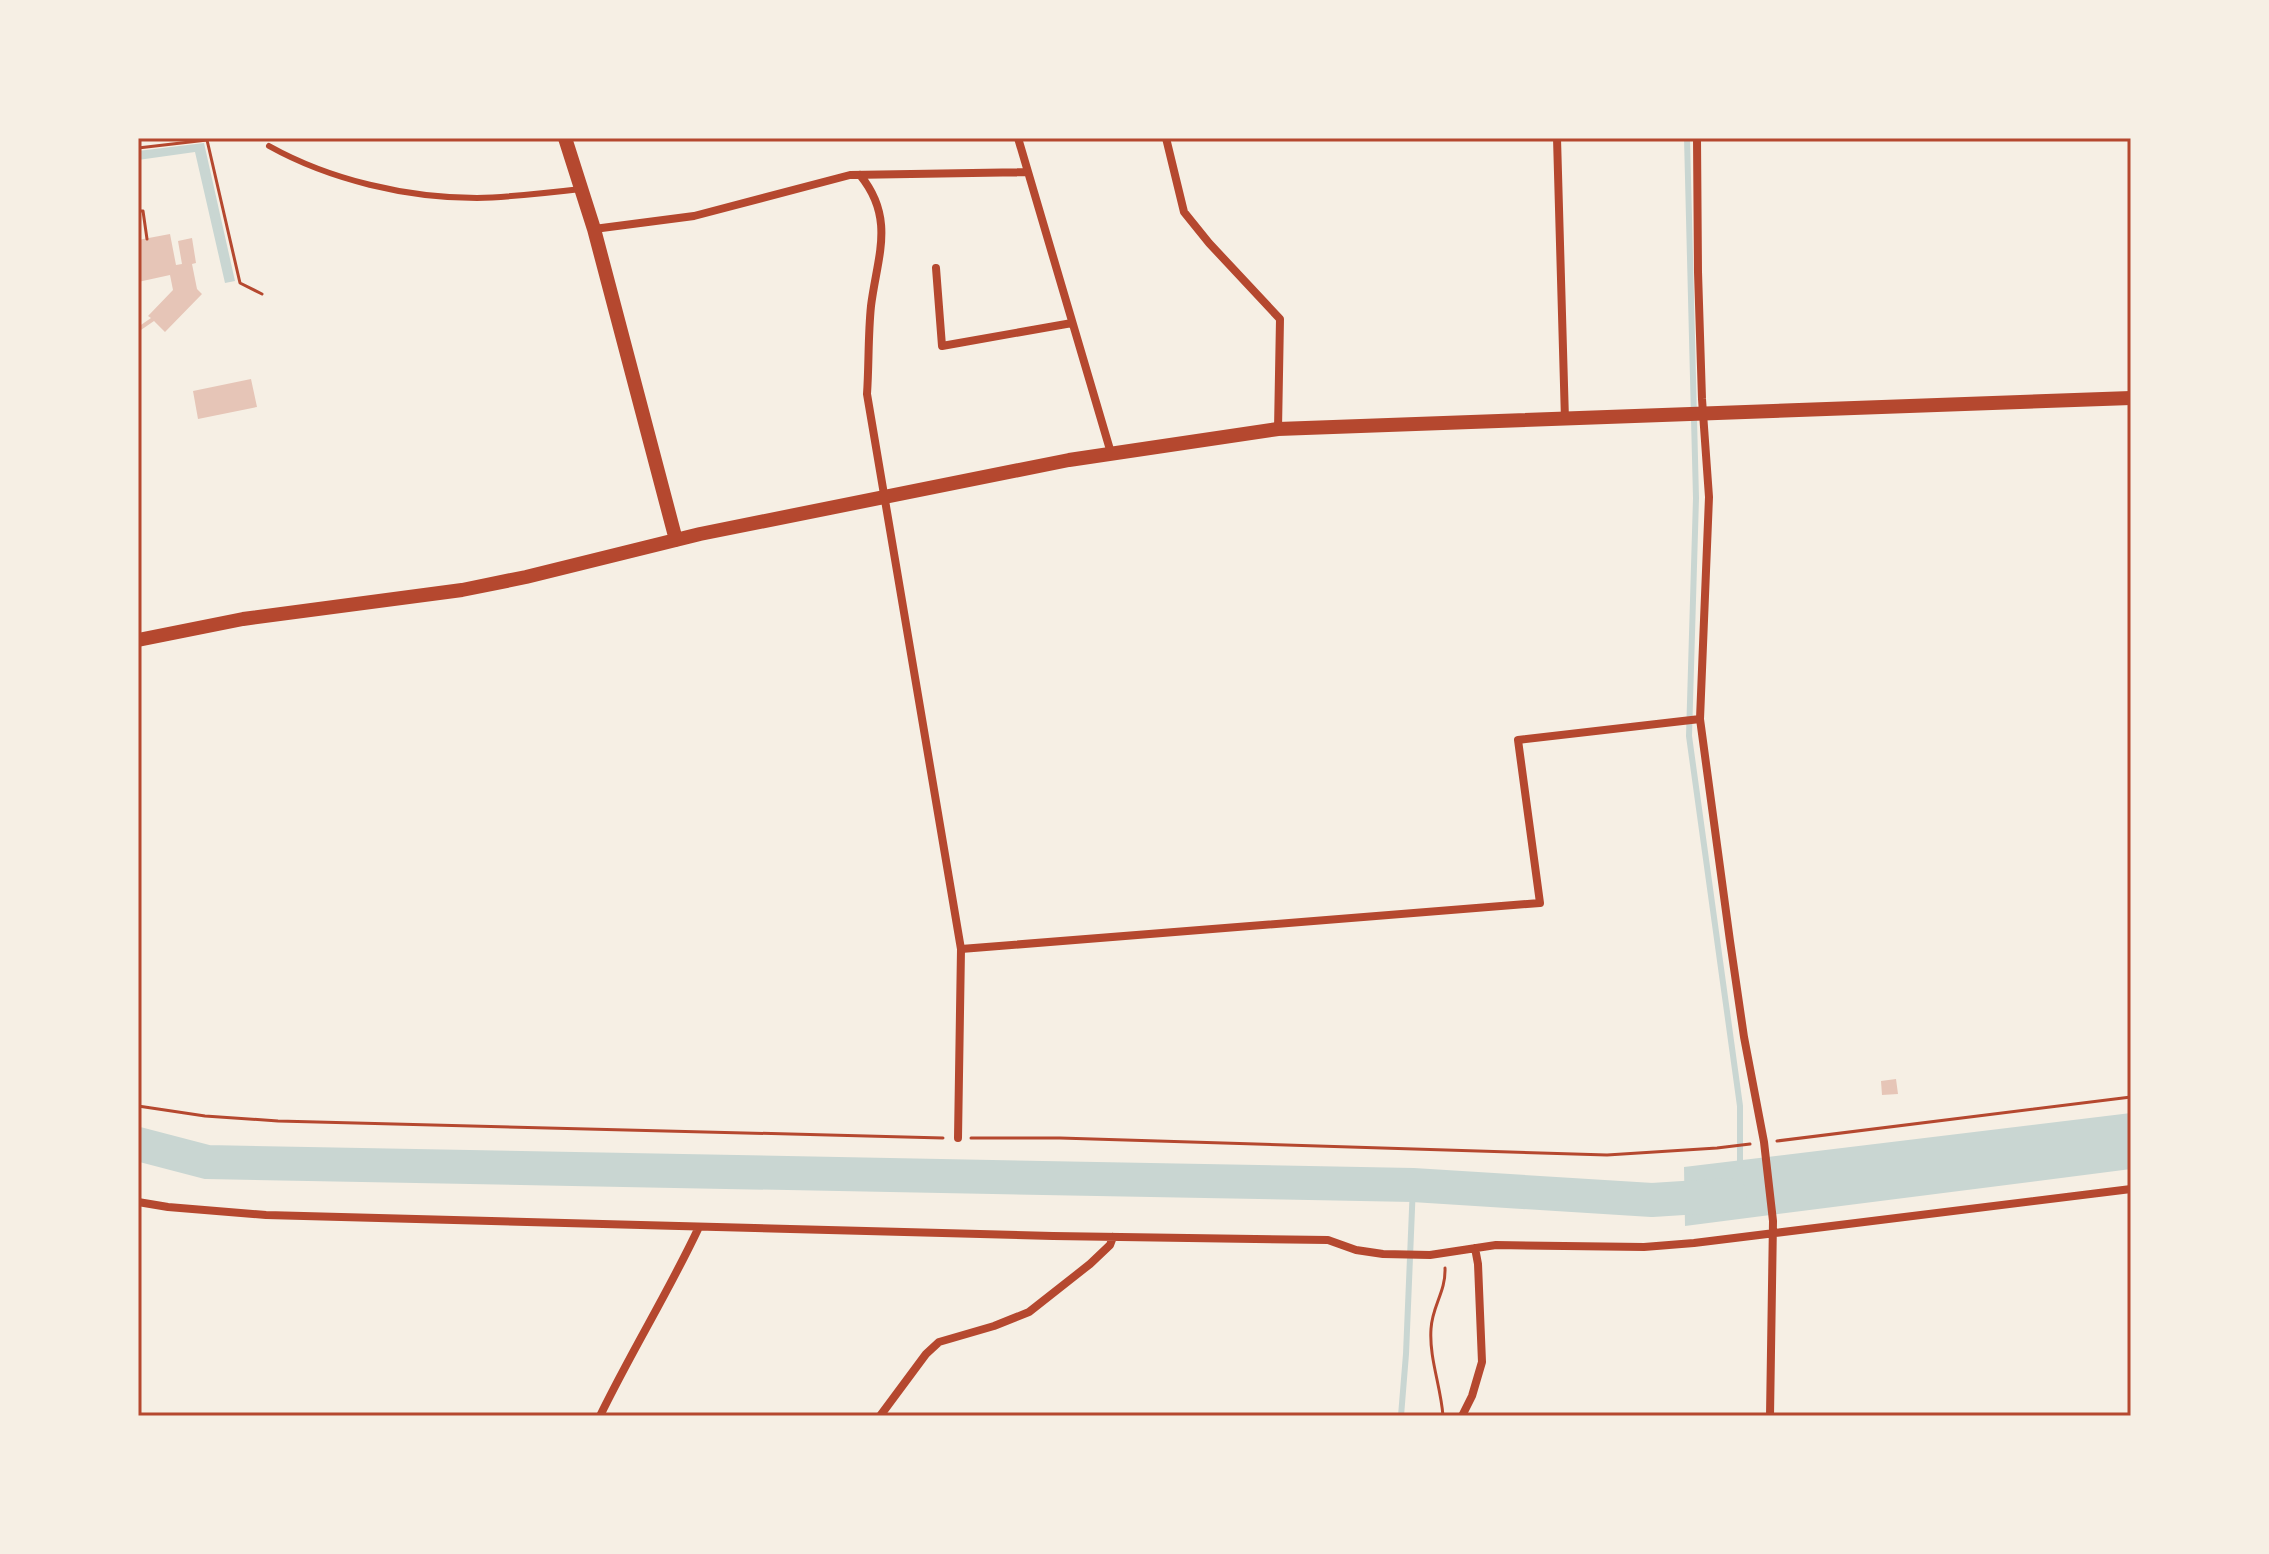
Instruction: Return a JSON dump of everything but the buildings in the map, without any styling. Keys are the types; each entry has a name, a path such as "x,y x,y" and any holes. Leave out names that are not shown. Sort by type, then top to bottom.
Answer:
{"street":[{"path":"565,138 594,229 676,540"},
{"path":"1018,138 1111,453"},
{"path":"1166,138 1184,212 1280,319 1278,429"},
{"path":"1557,138 1565,420"},
{"path":"1697,138 1698,272 1709,497 1700,719 1736,982 1764,1142 1773,1221 1770,1416"},
{"path":"594,229 694,216 850,175 1028,172"},
{"path":"860,175 872,189 881,220 881,258 871,306 867,394 961,949 958,1138"},
{"path":"936,268 942,346 1072,323"},
{"path":"138,640 243,619 462,590 676,540 1069,460 1278,429 2131,398"},
{"path":"961,949 1540,903 1518,740 1700,719"},
{"path":"138,1202 266,1215 1328,1240 1356,1250 1383,1254 1430,1255 1496,1245 1644,1247 1774,1234 2131,1189"},
{"path":"600,1416 699,1227"},
{"path":"880,1416 926,1354 939,1342 1029,1312 1090,1264 1110,1245 1113,1237"},
{"path":"1462,1416 1472,1396 1482,1362 1475,1248"}],"lane":[{"path":"269,146 292,159 336,175 429,195 476,198 581,189"}],"path":[{"path":"138,148 207,140 240,283 262,294"},
{"path":"138,211 143,211 147,239"},
{"path":"1764,1142 2131,1097"},
{"path":"1443,1416 1430,1343 1433,1313 1444,1286 1445,1266"}],"shaded area":[{"path":"204,143 235,281 225,283 195,152 138,160 138,151"},
{"path":"2131,1113 2131,1169 1685,1226 1684,1167"}],"waterway":[{"path":"1687,138 1696,498 1689,736 1740,1106 1740,1166"},
{"path":"138,1144 207,1162 1413,1185 1652,1200 1730,1195"},
{"path":"1401,1416 1413,1185"}]}
